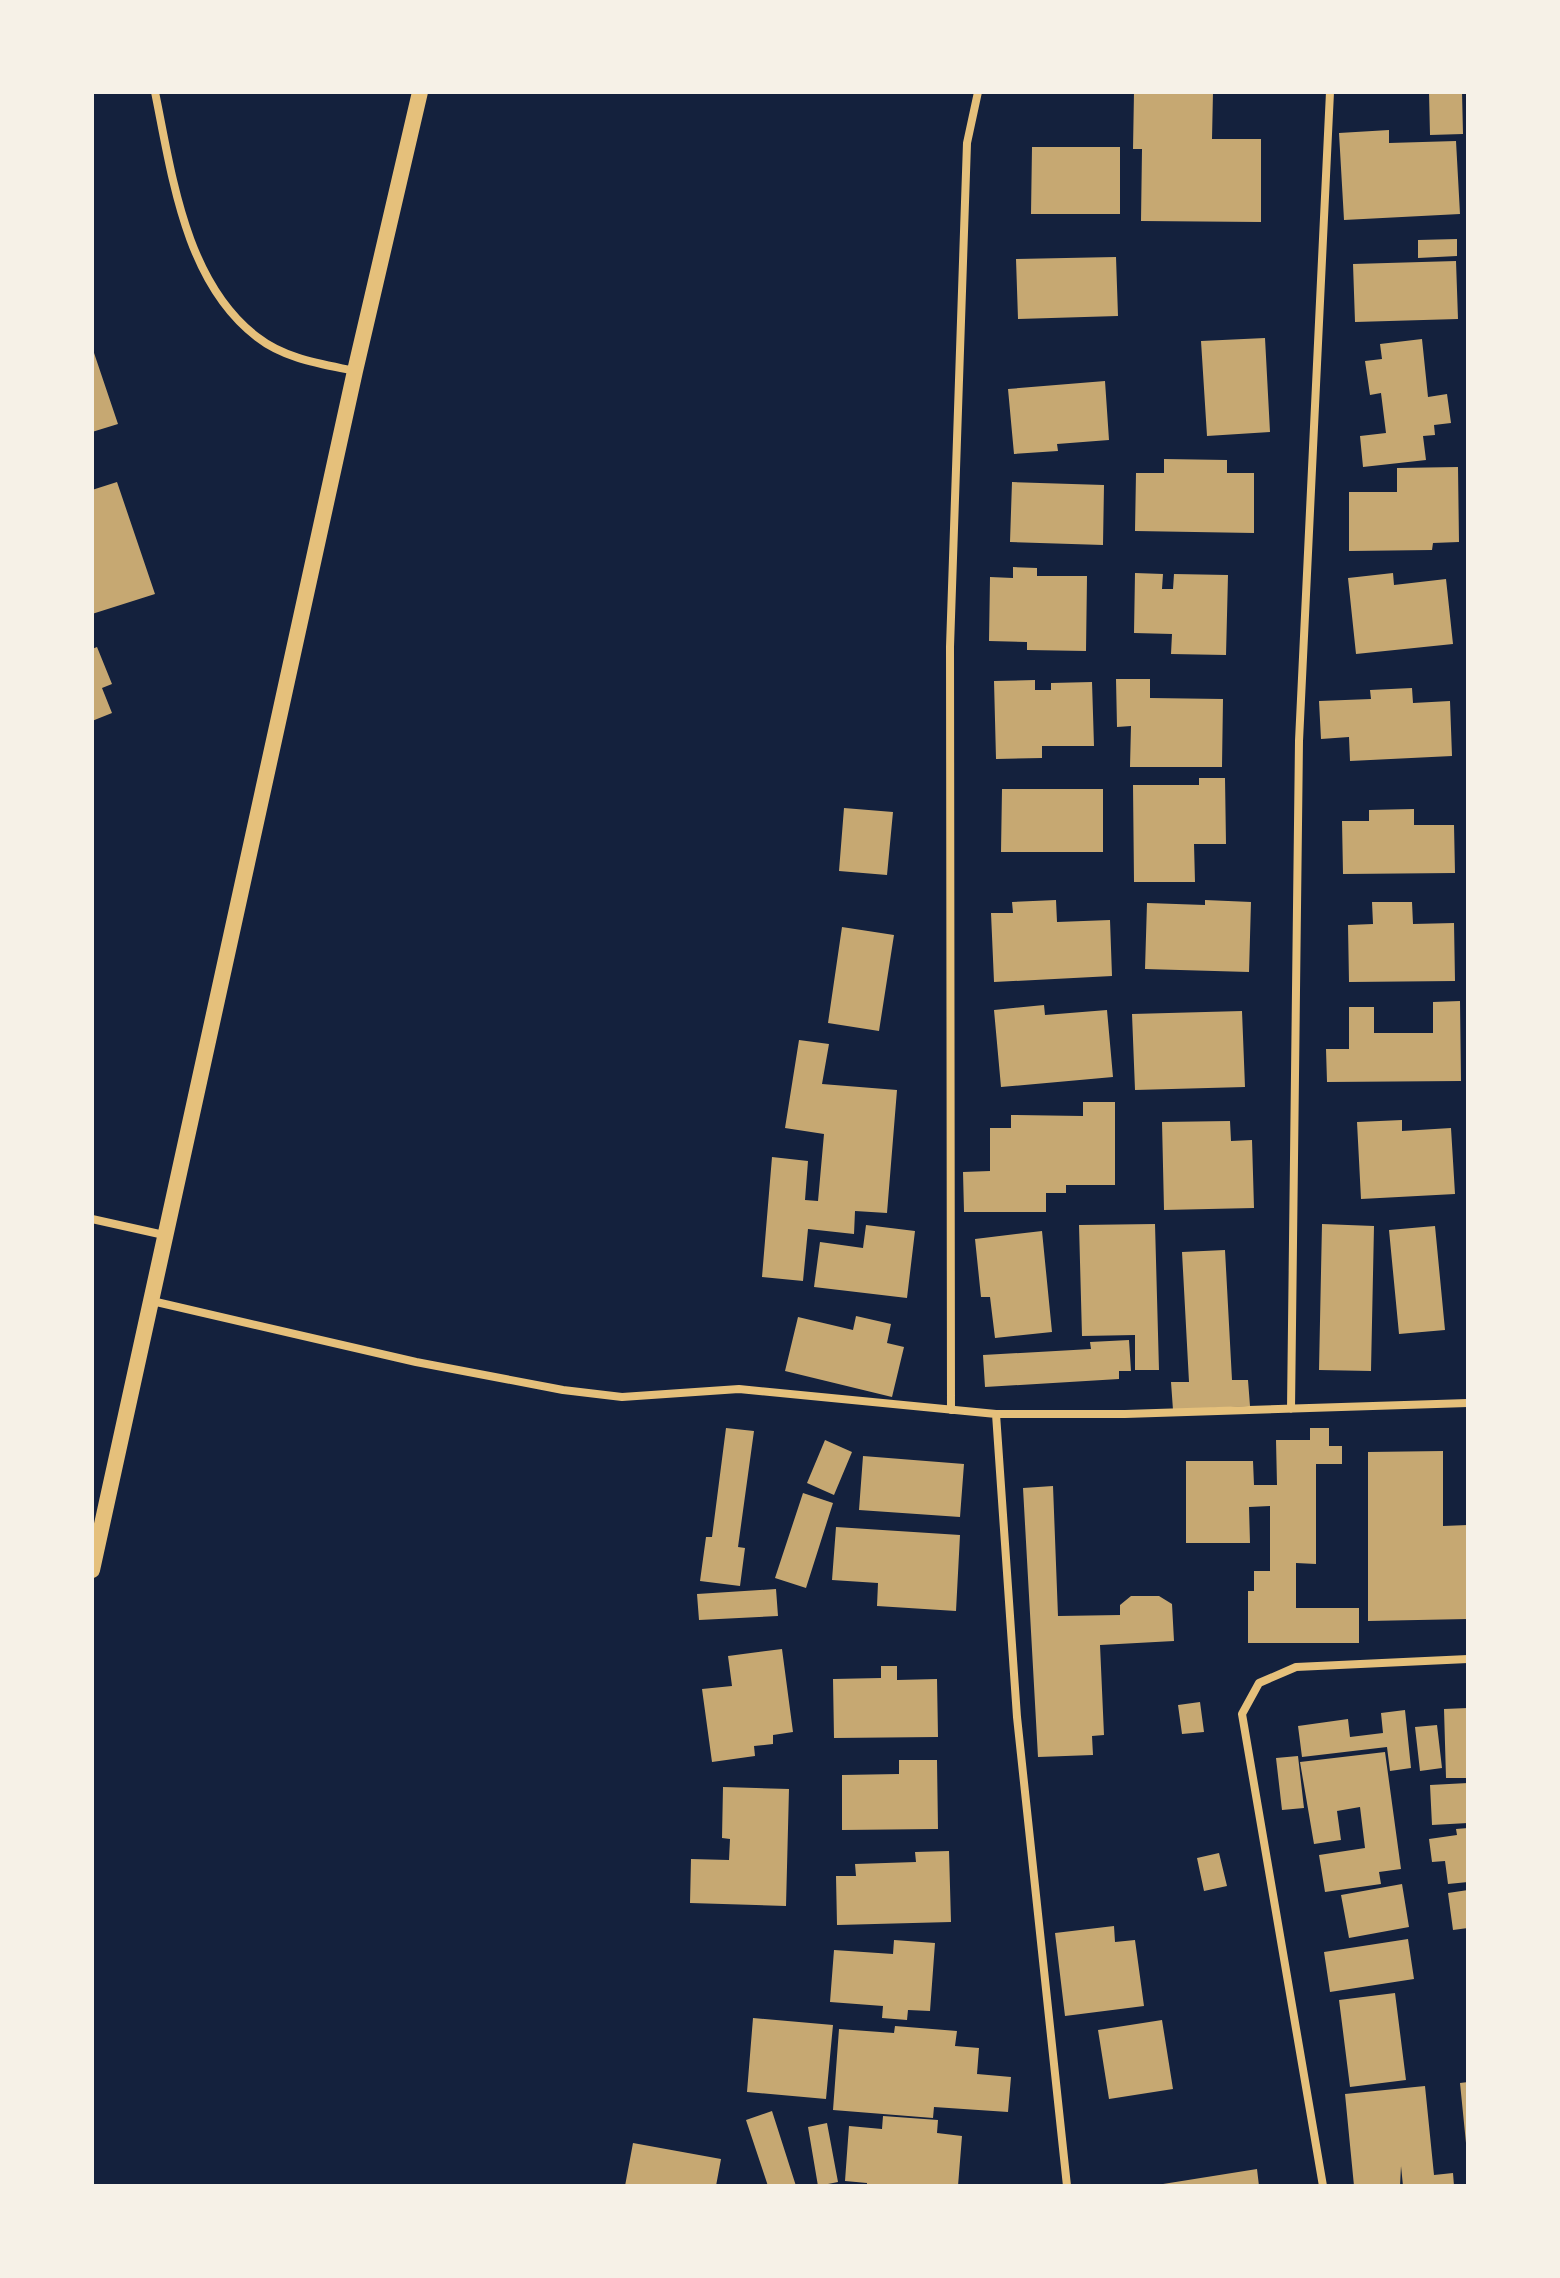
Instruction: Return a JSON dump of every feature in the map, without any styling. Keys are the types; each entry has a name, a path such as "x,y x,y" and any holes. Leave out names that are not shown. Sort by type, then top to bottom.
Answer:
{"main road":[{"path":"92,1570 355,371 420,92"}],"street":[{"path":"155,92 184,220 217,296 257,338 300,360 355,371"},
{"path":"951,1410 950,647 966,156 978,92"},
{"path":"1291,1409 1299,741 1330,92"},
{"path":"92,1219 164,1235"},
{"path":"152,1301 416,1362 563,1390 622,1397 739,1389 996,1414 1468,1403"},
{"path":"996,1414 1017,1717 1067,2186"},
{"path":"1323,2186 1242,1714 1259,1683 1296,1667 1468,1659"}],"building":[{"path":"1134,92 1213,92 1212,139 1261,139 1261,222 1141,221 1142,149 1133,149"},
{"path":"1429,92 1462,92 1463,134 1430,135"},
{"path":"1389,130 1389,143 1456,141 1460,214 1344,220 1339,133"},
{"path":"1032,147 1120,147 1120,214 1031,214"},
{"path":"1457,239 1457,256 1418,258 1418,240"},
{"path":"1116,257 1118,316 1018,319 1016,259"},
{"path":"1456,261 1458,319 1355,322 1353,264"},
{"path":"1265,338 1270,432 1207,436 1201,341"},
{"path":"1422,339 1428,397 1447,394 1451,423 1434,425 1435,435 1423,436 1426,460 1363,467 1360,436 1386,433 1381,393 1370,395 1365,361 1382,359 1380,344"},
{"path":"92,347 118,424 92,432"},
{"path":"1105,381 1109,440 1057,444 1058,451 1014,454 1008,389"},
{"path":"1164,459 1227,460 1227,473 1254,473 1254,533 1135,531 1136,473 1164,473"},
{"path":"1458,467 1459,542 1433,543 1432,550 1349,551 1349,492 1397,492 1397,468"},
{"path":"117,482 155,594 92,614 92,490"},
{"path":"1012,482 1104,485 1103,545 1010,542"},
{"path":"1013,567 1037,568 1037,576 1087,576 1086,651 1027,650 1027,642 989,641 990,577 1013,578"},
{"path":"1135,573 1163,574 1162,589 1173,589 1174,574 1228,575 1226,655 1171,654 1172,634 1134,633"},
{"path":"1393,573 1394,585 1446,579 1453,644 1356,654 1348,578"},
{"path":"97,647 112,684 102,688 112,713 92,721 92,649"},
{"path":"1116,679 1150,679 1150,698 1223,699 1222,767 1130,767 1131,726 1117,727"},
{"path":"1035,680 1035,690 1051,690 1051,683 1092,682 1094,746 1042,746 1042,758 996,759 994,681"},
{"path":"1412,688 1413,703 1450,701 1452,756 1350,761 1349,737 1321,739 1319,701 1371,699 1370,690"},
{"path":"1199,778 1225,778 1226,844 1194,844 1195,882 1134,882 1133,785 1199,785"},
{"path":"1002,789 1103,789 1103,852 1001,852"},
{"path":"844,808 893,812 887,875 839,871"},
{"path":"1414,809 1414,825 1454,825 1455,873 1343,874 1342,821 1369,821 1369,810"},
{"path":"1056,900 1057,922 1110,920 1112,976 994,982 991,913 1013,913 1012,902"},
{"path":"1205,900 1251,902 1249,972 1145,969 1147,903 1205,905"},
{"path":"1372,902 1412,902 1413,924 1454,923 1455,981 1349,982 1348,925 1373,924"},
{"path":"842,927 894,935 879,1031 828,1023"},
{"path":"1460,1001 1461,1081 1327,1082 1326,1049 1349,1049 1349,1007 1374,1007 1374,1033 1433,1033 1433,1002"},
{"path":"1044,1005 1045,1015 1107,1010 1113,1077 1001,1087 994,1010"},
{"path":"1242,1011 1245,1087 1135,1090 1132,1014"},
{"path":"799,1040 829,1044 822,1084 897,1090 887,1213 855,1211 854,1234 808,1229 803,1281 762,1277 772,1157 808,1161 805,1200 818,1201 824,1134 785,1128"},
{"path":"1083,1102 1115,1102 1115,1185 1066,1185 1066,1193 1046,1193 1046,1212 964,1212 963,1172 990,1171 990,1128 1011,1128 1011,1115 1083,1116"},
{"path":"1402,1120 1402,1131 1451,1128 1455,1194 1361,1199 1357,1122"},
{"path":"1230,1121 1231,1141 1252,1140 1254,1208 1164,1210 1162,1122"},
{"path":"1155,1224 1159,1370 1135,1370 1135,1335 1082,1336 1079,1225"},
{"path":"1322,1224 1374,1226 1371,1371 1319,1370"},
{"path":"866,1225 915,1231 907,1298 814,1287 820,1242 863,1248"},
{"path":"1435,1226 1445,1330 1399,1334 1389,1230"},
{"path":"1042,1231 1052,1332 995,1338 990,1297 981,1297 975,1239"},
{"path":"1225,1250 1232,1380 1248,1380 1250,1406 1173,1410 1171,1382 1189,1382 1182,1252"},
{"path":"856,1316 891,1324 887,1343 904,1347 892,1397 785,1371 798,1317 853,1330"},
{"path":"1129,1340 1131,1371 1119,1371 1119,1379 985,1387 983,1355 1091,1349 1090,1342"},
{"path":"726,1428 754,1431 738,1547 745,1548 740,1586 700,1581 706,1537 712,1537"},
{"path":"1310,1428 1329,1428 1329,1446 1342,1446 1342,1464 1316,1464 1316,1564 1296,1563 1296,1608 1359,1608 1359,1643 1248,1643 1248,1591 1254,1591 1254,1571 1270,1571 1270,1506 1249,1507 1250,1543 1186,1543 1186,1461 1253,1461 1254,1485 1277,1485 1276,1440 1310,1440"},
{"path":"825,1440 852,1452 834,1495 807,1483"},
{"path":"1443,1451 1443,1526 1468,1525 1468,1619 1368,1621 1368,1452"},
{"path":"863,1456 964,1464 960,1517 859,1510"},
{"path":"1053,1486 1058,1616 1120,1615 1120,1605 1131,1596 1159,1596 1172,1604 1174,1641 1100,1645 1104,1735 1092,1736 1093,1755 1038,1757 1023,1488"},
{"path":"803,1493 833,1503 806,1588 775,1578"},
{"path":"836,1527 960,1535 956,1611 877,1606 878,1583 832,1580"},
{"path":"776,1589 778,1616 699,1620 697,1594"},
{"path":"782,1649 793,1732 773,1735 773,1744 754,1746 755,1756 712,1762 702,1689 732,1686 728,1656"},
{"path":"881,1666 897,1666 897,1680 937,1679 938,1737 834,1738 833,1679 881,1678"},
{"path":"1200,1702 1204,1732 1182,1734 1178,1705"},
{"path":"1468,1708 1468,1778 1446,1778 1444,1709"},
{"path":"1405,1710 1411,1768 1390,1771 1387,1747 1302,1757 1298,1726 1348,1719 1350,1737 1383,1733 1381,1713"},
{"path":"1437,1725 1442,1768 1420,1771 1415,1727"},
{"path":"1385,1752 1401,1869 1379,1872 1381,1884 1325,1892 1319,1855 1365,1848 1360,1807 1337,1811 1341,1840 1314,1844 1300,1762"},
{"path":"1298,1756 1304,1808 1282,1810 1276,1758"},
{"path":"899,1760 937,1760 938,1829 842,1830 842,1775 899,1774"},
{"path":"1468,1783 1468,1823 1432,1825 1430,1785"},
{"path":"723,1787 789,1789 786,1906 690,1903 691,1859 729,1860 730,1839 722,1838"},
{"path":"1468,1828 1468,1882 1448,1884 1445,1861 1432,1862 1429,1839 1457,1835 1456,1829"},
{"path":"949,1851 951,1922 837,1925 836,1876 856,1876 855,1864 916,1862 915,1852"},
{"path":"1219,1853 1227,1886 1204,1891 1197,1858"},
{"path":"1402,1884 1409,1927 1349,1938 1341,1895"},
{"path":"1468,1890 1468,1928 1453,1930 1448,1893"},
{"path":"1114,1926 1115,1942 1135,1940 1144,2006 1065,2016 1055,1933"},
{"path":"1408,1939 1414,1979 1330,1992 1324,1952"},
{"path":"894,1940 935,1943 930,2011 908,2010 907,2020 882,2018 883,2006 830,2002 834,1950 893,1954"},
{"path":"1395,1993 1406,2080 1350,2087 1339,2000"},
{"path":"753,2018 833,2025 826,2099 747,2092"},
{"path":"1162,2020 1173,2089 1109,2099 1098,2030"},
{"path":"895,2026 957,2031 955,2046 979,2048 977,2074 1011,2077 1008,2112 934,2107 933,2118 833,2110 839,2029 894,2033"},
{"path":"1468,2082 1468,2143 1466,2143 1460,2083"},
{"path":"1425,2086 1434,2175 1453,2173 1454,2186 1403,2186 1401,2166 1400,2186 1354,2186 1345,2094"},
{"path":"772,2111 796,2186 768,2186 746,2120"},
{"path":"883,2116 938,2120 937,2133 962,2136 958,2186 867,2186 867,2183 845,2181 849,2126 882,2129"},
{"path":"827,2123 838,2182 818,2186 808,2127"},
{"path":"633,2143 721,2159 716,2186 625,2186"},
{"path":"1257,2169 1259,2186 1163,2186 1163,2184"}]}
